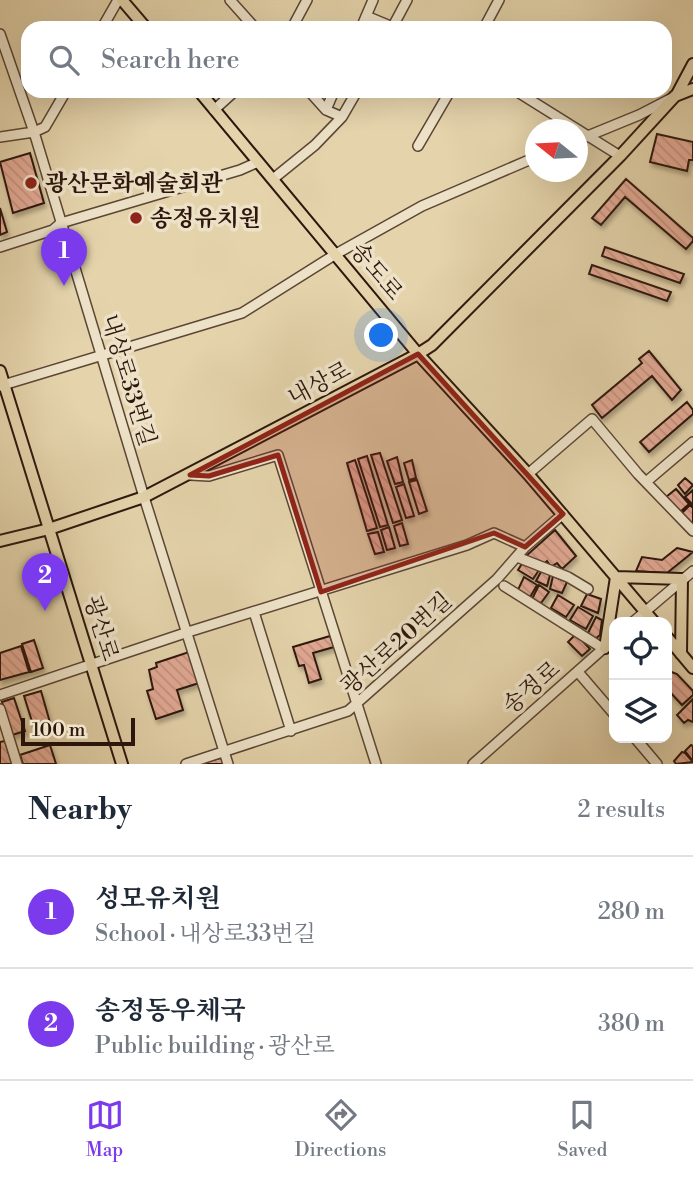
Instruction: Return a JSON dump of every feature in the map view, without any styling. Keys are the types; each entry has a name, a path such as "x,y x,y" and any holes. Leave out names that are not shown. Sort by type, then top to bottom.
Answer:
{"main road":[{"path":"125,1 141,21"},
{"path":"675,96 693,64"},
{"name":"내상로","path":"0,541 144,497 432,345 620,156 675,96 693,89"},
{"name":"송도로","path":"205,98 418,354 528,474 650,617"},
{"name":"광산로","path":"0,371 2,385 122,764"},
{"path":"608,648 616,576 682,579 681,653"},
{"path":"672,643 693,668"}],"street":[{"path":"230,0 248,21"},
{"path":"296,21 307,0"},
{"path":"364,21 373,0"},
{"path":"396,21 407,0"},
{"path":"488,21 499,0"},
{"path":"108,21 125,1"},
{"path":"366,16 377,21"},
{"name":"내상로33번길","path":"0,34 21,95"},
{"name":"내상로33번길","path":"22,98 228,764"},
{"path":"0,137 34,132 45,127 62,98"},
{"path":"214,110 227,98"},
{"path":"315,98 326,110 342,117"},
{"path":"326,110 331,98"},
{"path":"273,179 315,145 342,117 353,98"},
{"path":"418,146 446,98"},
{"path":"527,98 620,156"},
{"path":"589,136 671,98"},
{"path":"0,247 53,230 61,223 240,170 258,162"},
{"path":"2,385 242,313 336,254 422,206 525,162"},
{"path":"528,474 592,419 693,531"},
{"path":"646,482 693,442"},
{"path":"190,475 209,476 278,454 376,764"},
{"name":"광산로20번길","path":"186,764 339,716 356,705 497,579 525,547 563,514"},
{"path":"0,695 188,632 467,545 494,533 525,547"},
{"path":"517,557 568,577 588,589"},
{"path":"638,617 693,571"},
{"path":"504,586 608,648"},
{"path":"254,612 290,731"},
{"name":"송정로","path":"479,762 608,648"},
{"path":"672,652 681,653"},
{"path":"578,672 609,708"},
{"path":"0,709 17,764"},
{"path":"639,743 657,764"}],"highlighted area":[{"path":"418,354 563,514 525,547 494,533 321,592 278,455 209,476 190,475"}],"building":[{"path":"657,134 693,142 693,160 689,160 687,171 650,162"},
{"path":"30,153 44,203 13,213 0,162"},
{"path":"626,179 693,238 686,249 625,197 601,225 592,218"},
{"path":"0,208 7,232 0,235"},
{"path":"605,247 684,274 680,283 602,256"},
{"path":"592,265 671,292 667,301 589,274"},
{"path":"649,351 681,390 672,400 652,376 602,418 592,405 642,363 639,359"},
{"path":"687,402 693,414 649,452 640,442"},
{"path":"380,453 402,520 393,523 371,455"},
{"path":"367,456 388,525 380,527 358,459"},
{"path":"397,457 403,482 395,484 387,461"},
{"path":"355,460 377,528 367,531 347,463"},
{"path":"412,460 416,478 409,480 404,463"},
{"path":"685,478 693,485 685,494 678,485"},
{"path":"417,480 427,511 419,514 409,482"},
{"path":"404,484 414,516 406,518 396,487"},
{"path":"676,489 689,504 680,512 666,497"},
{"path":"693,490 693,505 685,497"},
{"path":"690,505 693,508 693,526 681,514"},
{"path":"402,523 408,544 400,546 394,526"},
{"path":"389,527 395,548 387,550 381,530"},
{"path":"555,530 576,556 562,569 557,563 551,567 547,561 543,565 526,556"},
{"path":"378,532 384,552 375,554 368,534"},
{"path":"677,548 693,552 667,573 636,571 642,557 662,560"},
{"path":"523,562 539,570 533,579 518,570"},
{"path":"542,570 550,575 547,586 536,581"},
{"path":"553,576 567,582 562,593 550,589"},
{"path":"524,577 537,585 529,599 517,592"},
{"path":"539,585 549,592 541,603 531,601"},
{"path":"587,594 601,599 598,613 581,606"},
{"path":"558,595 574,605 566,617 551,608"},
{"path":"578,607 593,616 586,629 570,620"},
{"path":"596,617 602,620 600,635 595,639 587,635"},
{"path":"576,634 590,649 582,656 568,642"},
{"path":"330,636 334,647 313,653 321,679 309,683 304,665 299,666 293,647"},
{"path":"34,640 43,668 31,672 22,644"},
{"path":"21,646 29,672 0,680 0,653"},
{"path":"189,652 199,683 177,690 183,710 156,719 147,691 153,689 149,670 157,667 156,663"},
{"path":"672,672 693,691 693,695 682,705 672,694"},
{"path":"41,691 51,726 35,731 24,696"},
{"path":"14,698 25,731 12,735 2,702"},
{"path":"693,699 693,722 688,720 684,723 677,715"},
{"path":"5,741 12,764 0,764 0,742"},
{"path":"50,745 56,764 23,764 20,755"},
{"path":"693,746 693,761 685,751"},
{"path":"682,752 693,762 676,764 674,761"},
{"path":"220,758 225,760 226,764 199,764"}],"place":[{"name":"광산문화예술회관","path":"31,183"},
{"name":"송정유치원","path":"136,218"},
{"name":"성모유치원","path":"64,286"},
{"name":"송정동우체국","path":"45,611"}]}
